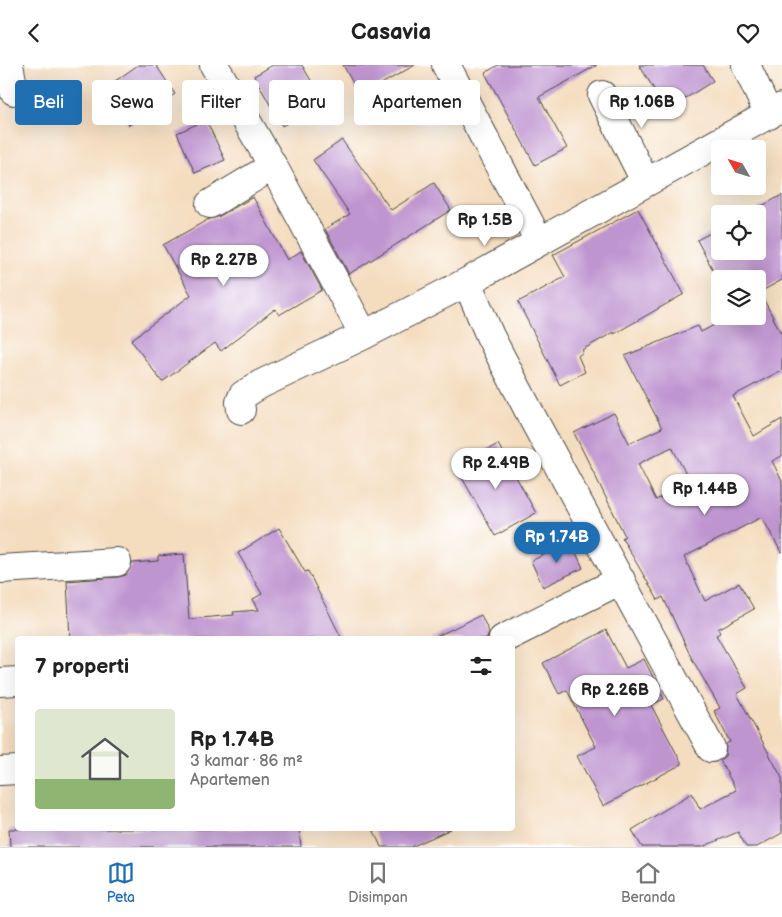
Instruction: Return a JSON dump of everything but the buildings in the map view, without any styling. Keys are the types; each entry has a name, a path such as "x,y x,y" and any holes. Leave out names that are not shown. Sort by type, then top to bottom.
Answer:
{"street":[{"path":"214,65 274,166 364,335"},
{"path":"446,65 539,241"},
{"path":"241,410 240,402 243,395 261,384 364,335 466,282 645,181 776,111 746,65"},
{"path":"602,95 645,181"},
{"path":"210,204 274,166"},
{"path":"466,282 495,345 711,748"},
{"path":"0,569 117,562"},
{"path":"508,636 621,580"},
{"path":"0,682 15,681"},
{"path":"0,771 15,771"}]}
